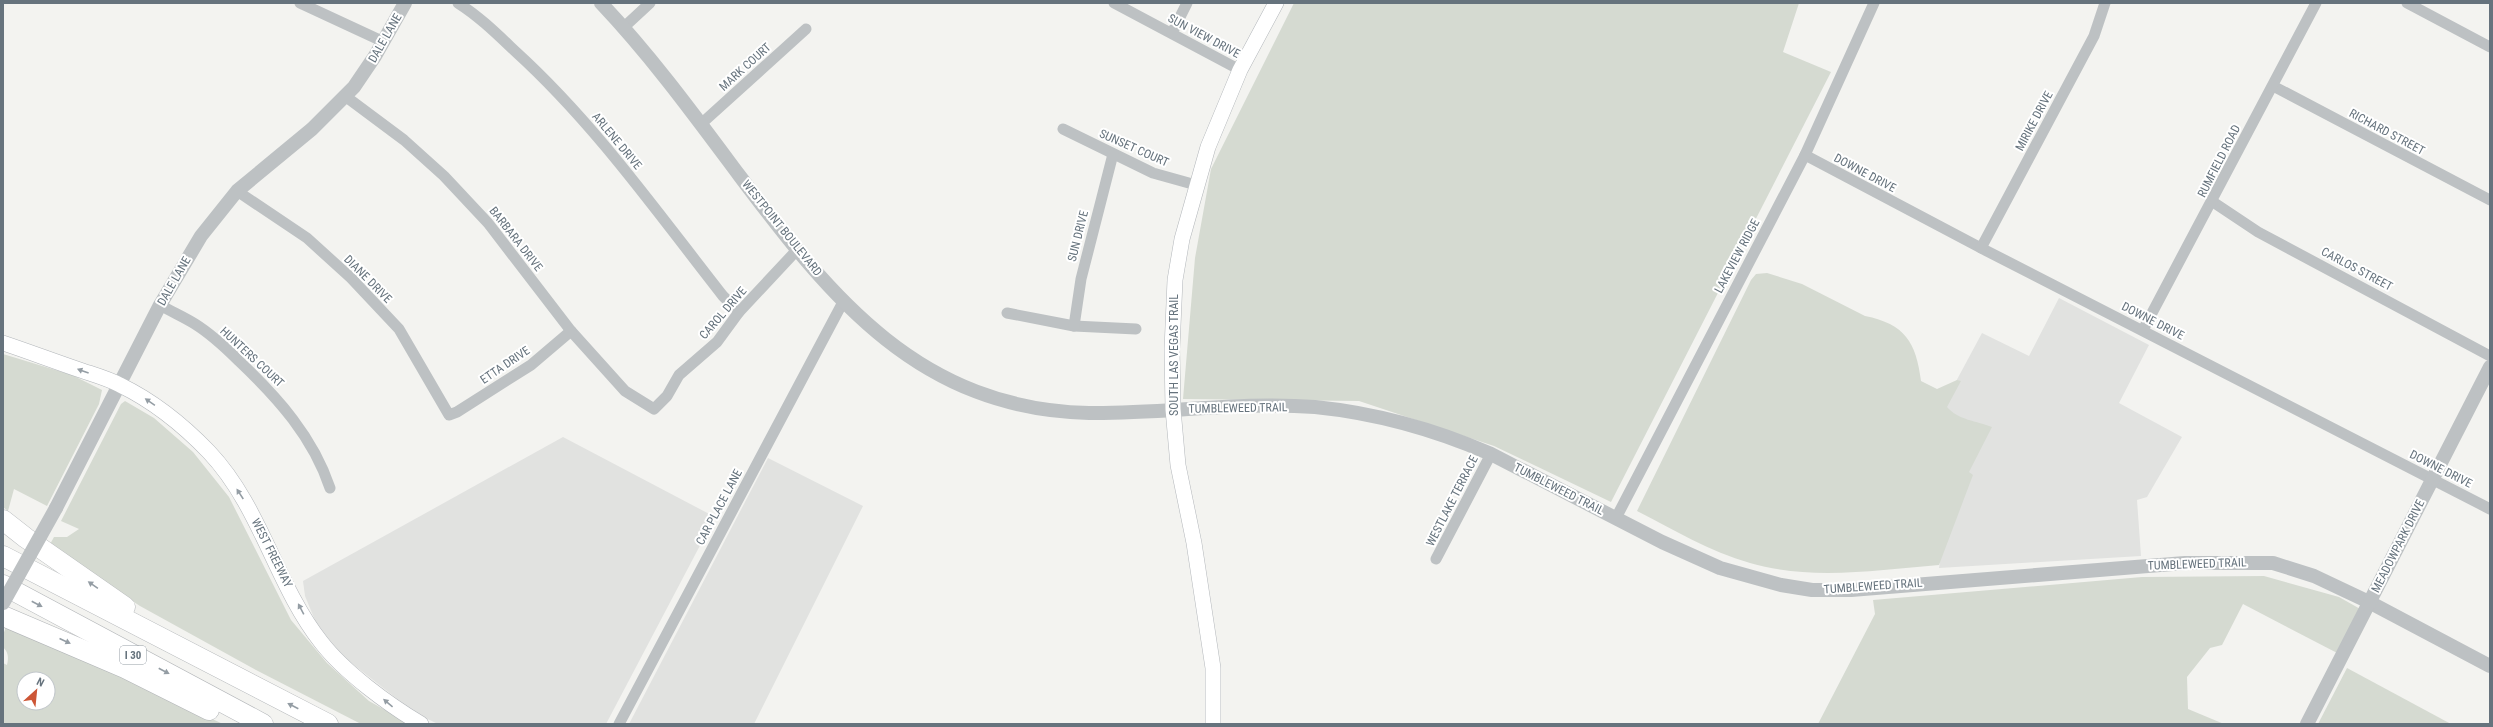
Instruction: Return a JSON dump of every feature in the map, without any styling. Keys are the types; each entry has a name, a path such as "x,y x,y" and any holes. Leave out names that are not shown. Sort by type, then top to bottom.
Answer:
{"highway":[{"path":"3,520 26,538 139,617 169,641"},
{"path":"3,545 17,552 49,580"},
{"name":"I 30","path":"3,556 328,724"},
{"name":"I 30","path":"3,585 263,724"},
{"path":"3,616 125,668 237,724"}],"main road":[{"name":"SOUTH LAS VEGAS TRAIL","path":"1213,724 1213,668 1194,543 1178,465 1173,409 1172,349 1175,280 1182,239 1196,185 1208,147 1240,70 1276,3"},
{"name":"WEST FREEWAY","path":"3,343 119,384 146,400 180,425 210,453 241,494 305,618 321,642 342,664 395,709 421,724"}],"street":[{"path":"300,3 384,42"},
{"name":"DALE LANE","path":"3,603 56,508 160,305 201,236 237,190 312,129 345,96 384,42 405,3"},
{"name":"ARLENE DRIVE","path":"458,3 475,13 545,79 609,150 723,296 739,312"},
{"name":"WESTPOINT BOULEVARD","path":"602,3 664,75 796,251 843,302 880,336 906,354 958,383 988,395 1020,404 1089,413 1173,409"},
{"path":"623,28 650,3"},
{"name":"SUN VIEW DRIVE","path":"1114,3 1240,70"},
{"path":"1172,33 1186,3"},
{"name":"LAKEVIEW RIDGE","path":"1616,518 1805,155 1874,3"},
{"name":"MIRIKE DRIVE","path":"1981,248 2094,36 2105,3"},
{"name":"RUMFIELD ROAD","path":"2143,330 2213,202 2316,3"},
{"path":"2407,3 2490,47"},
{"name":"MARK COURT","path":"701,124 806,29"},
{"name":"RICHARD STREET","path":"2273,86 2490,200"},
{"name":"BARBARA DRIVE","path":"345,96 404,140 444,176 488,223 571,331 625,391 654,409"},
{"name":"SUNSET COURT","path":"1063,129 1153,173 1196,185"},
{"name":"SUN DRIVE","path":"1074,326 1081,279 1113,154"},
{"name":"DOWNE DRIVE","path":"1805,155 1981,248 2432,480 2490,508"},
{"name":"DIANE DRIVE","path":"237,190 307,238 351,278 399,329 449,414"},
{"name":"CARLOS STREET","path":"2213,202 2258,232 2490,356"},
{"name":"CAROL DRIVE","path":"654,409 667,396 679,375 717,342 739,312 796,251"},
{"name":"CAR PLACE LANE","path":"619,724 843,302"},
{"name":"HUNTERS COURT","path":"160,305 196,325 223,346 267,387 301,428 322,464 330,488"},
{"path":"1006,313 1074,326 1136,329"},
{"name":"ETTA DRIVE","path":"449,414 457,412 531,365 571,331"},
{"name":"MEADOWPARK DRIVE","path":"2307,724 2490,367"},
{"name":"TUMBLEWEED TRAIL","path":"1173,409 1315,408 1415,426 1463,442 1491,454 1662,542 1720,568 1763,582 1812,590 1851,590 2185,563 2273,563 2308,573 2370,602 2490,666"},
{"name":"WESTLAKE TERRACE","path":"1436,559 1491,454"}],"shaded area":[{"path":"1294,3 1799,3 1783,52 1831,72 1611,502 1494,446 1359,401 1183,399 1195,258 1211,169"},
{"path":"1767,273 1802,284 1865,316 1879,319 1899,330 1912,345 1919,367 1921,381 1937,389 1957,380 1961,381 1947,407 1957,415 1992,427 1969,472 1973,475 1939,565 1844,573 1797,572 1773,568 1750,563 1721,553 1692,540 1637,511 1751,280 1756,274"},
{"path":"2059,298 2149,345 2119,403 2182,437 2147,497 2137,500 2141,556 1939,568 1954,463 1939,413 1982,333 2029,356"},
{"path":"3,354 72,375 102,390 99,404 47,506 14,489 8,511 3,507"},
{"path":"125,401 154,418 193,452 229,497 291,620 327,663 369,701 410,724 361,724 256,670 140,606 49,546 54,537 67,537 79,529 61,521 121,404"},
{"path":"563,437 715,517 606,724 438,724 415,713 340,654 319,630 305,596 303,581"},
{"path":"768,458 863,506 754,724 629,724"},
{"path":"2264,576 2339,597 2362,610 2341,655 2243,604 2222,645 2210,648 2187,677 2188,709 2224,724 1818,724 1875,614 1873,600 2142,577"},
{"path":"6,627 118,675 223,724 3,724 3,663 7,665 8,657 3,647 3,635"},
{"path":"2347,668 2451,724 2318,724"}]}
